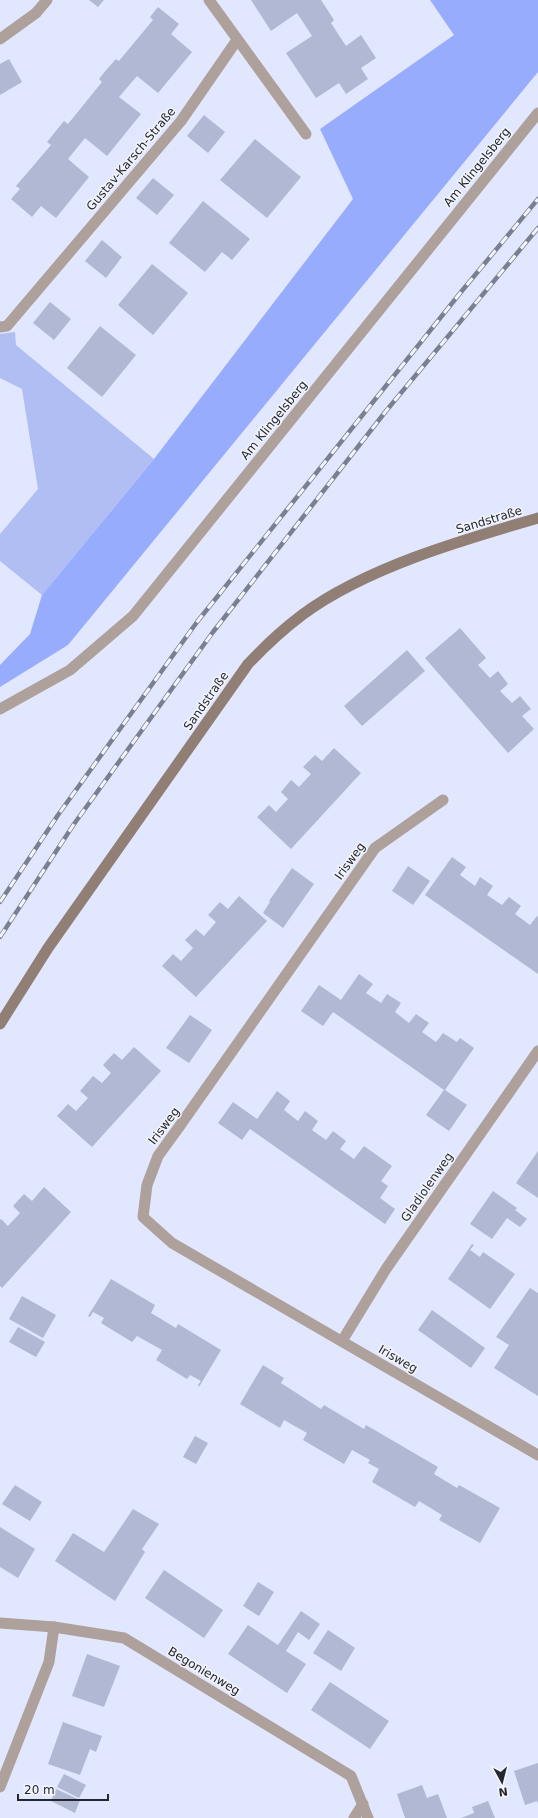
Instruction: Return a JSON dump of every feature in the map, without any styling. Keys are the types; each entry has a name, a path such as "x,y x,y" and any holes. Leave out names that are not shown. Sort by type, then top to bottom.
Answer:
{"main road":[{"name":"Sandstraße","path":"0,1024 48,948 248,664 275,636 303,614 327,598 381,570 488,533 538,518"}],"street":[{"path":"0,39 36,13 47,0"},
{"path":"209,0 306,134"},
{"name":"Gustav-Karsch-Straße","path":"4,327 181,121 237,40"},
{"name":"Am Klingelsberg","path":"0,709 70,670 133,616 538,112"},
{"name":"Irisweg","path":"443,800 374,848 158,1156 147,1185 143,1217 172,1243 538,1455"},
{"name":"Gladiolenweg","path":"342,1341 386,1269 538,1051"},
{"name":"Begonienweg","path":"0,1623 54,1628 124,1638 351,1776 368,1818"},
{"path":"0,1788 49,1662 54,1628"},
{"path":"354,1818 363,1804"}],"shaded area":[{"path":"430,0 538,0 538,72 68,645 0,687 0,665 30,634 42,595 154,459 353,199 320,129 454,35"},
{"path":"15,332 16,345 154,459 42,595 0,561 0,534 38,489 22,389 0,378 0,334"}],"building":[{"path":"89,0 104,0 98,7"},
{"path":"251,0 321,0 334,20 331,23 346,46 361,35 376,58 361,68 368,79 346,94 339,83 316,98 286,53 312,36 297,13 271,31"},
{"path":"158,7 179,24 171,34 192,52 158,93 137,76 119,97 141,114 107,156 85,138 68,159 89,177 56,218 41,206 32,217 11,199 20,189 16,186 51,145 47,142 64,121 68,124 102,82 99,79 107,69 116,59 119,61 153,20 150,17"},
{"path":"9,59 22,82 0,95 0,64"},
{"path":"204,115 225,132 208,153 187,136"},
{"path":"255,139 301,177 267,218 220,180"},
{"path":"153,178 174,195 157,215 136,198"},
{"path":"203,201 250,239 232,260 222,252 205,272 169,243"},
{"path":"102,240 122,257 106,278 85,261"},
{"path":"152,264 188,293 153,335 118,305"},
{"path":"50,302 71,319 54,340 33,323"},
{"path":"100,326 136,355 102,397 67,368"},
{"path":"460,628 486,658 478,665 490,678 498,671 508,684 500,691 512,703 520,696 531,709 522,716 534,729 508,753 425,658"},
{"path":"407,650 425,671 362,726 344,706"},
{"path":"334,748 361,773 291,849 257,817 269,805 276,812 288,799 281,792 291,780 299,787 311,774 303,767 315,755 322,761"},
{"path":"452,857 466,867 460,875 475,886 480,877 493,886 487,895 502,905 509,897 521,906 515,914 530,925 537,916 538,917 538,974 425,895"},
{"path":"408,866 430,881 413,905 392,891"},
{"path":"292,868 314,884 283,928 263,913 270,902 269,901"},
{"path":"239,896 267,921 196,997 162,966 173,954 181,961 193,948 185,940 196,929 204,936 216,922 208,915 220,902 228,909"},
{"path":"359,974 373,984 366,993 381,1003 387,994 401,1003 395,1012 409,1023 416,1014 429,1023 422,1032 436,1042 443,1033 457,1042 460,1038 474,1048 445,1090 467,1105 449,1131 426,1115 444,1090 333,1012 323,1026 301,1011 319,985 341,1000"},
{"path":"190,1015 212,1030 189,1063 166,1048"},
{"path":"134,1047 161,1071 92,1147 57,1116 68,1104 76,1111 88,1098 80,1091 93,1076 102,1083 111,1073 103,1065 114,1053 122,1060"},
{"path":"277,1091 290,1101 284,1110 298,1121 305,1111 318,1121 312,1130 326,1140 333,1131 346,1141 340,1149 354,1159 364,1146 392,1166 381,1181 388,1186 380,1198 395,1209 385,1224 250,1129 242,1140 218,1123 233,1102 257,1119"},
{"path":"538,1151 538,1198 516,1183"},
{"path":"44,1187 71,1212 2,1288 0,1286 0,1220 1,1219 8,1226 20,1213 13,1206 24,1194 32,1201"},
{"path":"493,1191 517,1208 515,1210 527,1219 520,1227 507,1218 492,1239 470,1224"},
{"path":"472,1244 474,1245 470,1250 480,1257 483,1252 515,1274 490,1309 448,1279"},
{"path":"111,1279 155,1305 151,1313 176,1328 178,1324 221,1350 199,1387 198,1385 201,1381 190,1375 187,1379 156,1360 162,1350 137,1336 132,1342 101,1323 104,1318 93,1312 90,1317 88,1316"},
{"path":"530,1288 538,1293 538,1396 494,1368 509,1345 496,1337"},
{"path":"22,1296 56,1315 43,1338 9,1319"},
{"path":"432,1310 485,1348 471,1368 418,1330"},
{"path":"18,1327 45,1342 36,1357 9,1342"},
{"path":"263,1365 284,1378 281,1383 321,1409 324,1405 364,1429 366,1425 438,1467 434,1474 457,1488 459,1485 500,1508 480,1543 439,1520 442,1515 419,1501 415,1507 372,1482 379,1469 368,1463 370,1460 352,1450 344,1464 303,1440 307,1433 284,1420 280,1428 240,1404"},
{"path":"195,1436 208,1443 196,1464 183,1457"},
{"path":"15,1485 42,1502 30,1521 2,1504"},
{"path":"133,1509 159,1524 142,1549 145,1552 115,1601 55,1561 73,1533 104,1552"},
{"path":"0,1527 35,1549 18,1578 0,1567"},
{"path":"164,1570 223,1610 204,1638 145,1598"},
{"path":"258,1582 274,1592 259,1616 243,1606"},
{"path":"301,1611 320,1624 309,1640 298,1632 286,1651 306,1664 287,1693 228,1654 248,1625 278,1645"},
{"path":"328,1630 355,1648 341,1671 313,1653"},
{"path":"87,1654 120,1666 104,1707 72,1696"},
{"path":"330,1682 389,1721 370,1749 311,1710"},
{"path":"63,1722 102,1736 96,1752 90,1749 80,1775 48,1764"},
{"path":"538,1763 538,1804 537,1801 525,1805 514,1771"},
{"path":"64,1774 86,1785 79,1798 57,1787"},
{"path":"422,1785 427,1798 438,1794 447,1818 405,1818 397,1794"},
{"path":"56,1789 80,1800 75,1813 51,1801"},
{"path":"488,1801 495,1818 461,1818 474,1813 472,1807"}],"railway":[{"path":"0,902 58,815 197,622 461,292 538,199"},
{"path":"0,937 74,824 213,632 386,411 538,228"}]}
